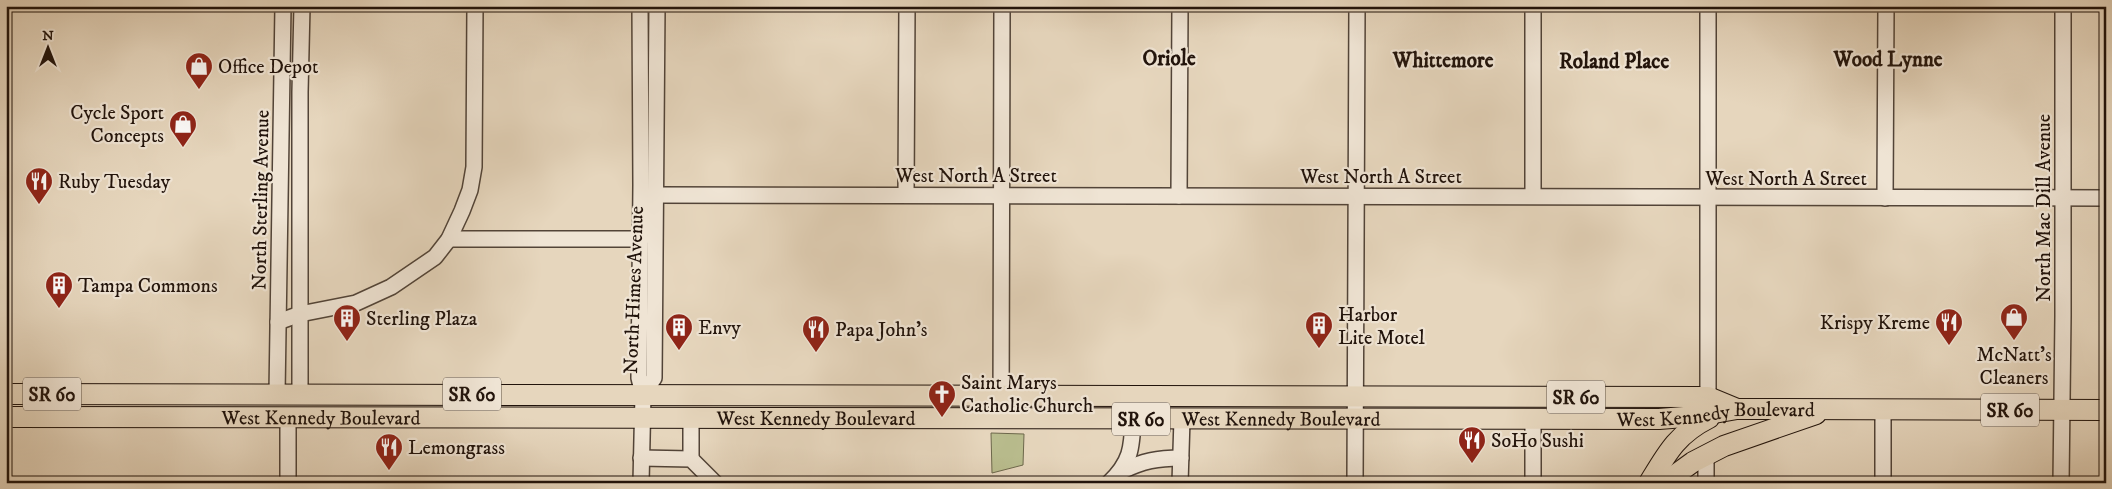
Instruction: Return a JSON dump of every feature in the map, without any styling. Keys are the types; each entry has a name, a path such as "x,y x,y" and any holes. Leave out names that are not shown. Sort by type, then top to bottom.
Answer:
{"main road":[{"name":"West Kennedy Boulevard","path":"6,394 1708,397"},
{"path":"175,417 196,406 267,406 285,402 300,394"},
{"path":"288,417 296,409 308,405 382,404 404,394"},
{"name":"SR 60","path":"1708,397 1737,409"},
{"name":"West Kennedy Boulevard","path":"6,417 1658,419 1697,416 1737,409 2106,410"},
{"path":"1649,483 1665,456 1683,434 1712,416 1737,409"},
{"path":"1664,483 1706,455 1724,446 1833,409"}],"street":[{"name":"North Sterling Avenue","path":"277,394 283,6"},
{"name":"North Sterling Avenue","path":"300,394 300,92 302,6"},
{"path":"278,322 300,314 356,303 391,287 435,257 449,239 470,190 474,167 475,6"},
{"name":"North Himes Avenue","path":"640,6 641,238 639,378 644,394"},
{"name":"North Himes Avenue","path":"644,394 654,378 657,6"},
{"path":"906,194 907,6"},
{"path":"1001,418 1002,6"},
{"path":"1179,196 1180,6"},
{"path":"1355,483 1357,6"},
{"path":"1533,6 1533,196"},
{"path":"1708,6 1708,397"},
{"path":"1884,198 1886,6"},
{"name":"North Mac Dill Avenue","path":"2061,483 2063,6"},
{"path":"282,49 302,48"},
{"path":"281,91 300,92"},
{"name":"West North A Street","path":"656,195 906,194 1002,196 2106,198"},
{"path":"449,239 641,238"},
{"path":"641,483 644,394"},
{"path":"1883,409 1883,483"},
{"path":"288,417 288,483"},
{"path":"691,417 691,459"},
{"path":"1109,483 1122,470 1129,456 1132,443 1133,419"},
{"path":"1180,483 1182,419"},
{"path":"1533,419 1533,483"},
{"path":"1706,455 1706,483"},
{"path":"641,458 691,459 715,483"},
{"path":"1122,470 1157,458 1181,458"}],"green space":[{"path":"991,433 1024,434 1023,465 992,473"}],"place":[{"name":"Office Depot","path":"199,90"},
{"name":"Cycle Sport Concepts","path":"183,148"},
{"name":"Ruby Tuesday","path":"39,205"},
{"name":"Tampa Commons","path":"59,309"},
{"name":"McNatt's Cleaners","path":"2014,341"},
{"name":"Sterling Plaza","path":"347,342"},
{"name":"Krispy Kreme","path":"1949,346"},
{"name":"Harbor Lite Motel","path":"1319,349"},
{"name":"Envy","path":"679,351"},
{"name":"Papa John's","path":"816,353"},
{"name":"Saint Marys Catholic Church","path":"942,418"},
{"name":"SoHo Sushi","path":"1472,464"},
{"name":"Lemongrass","path":"389,471"}],"district":[{"name":"Oriole","path":"1169,58"},
{"name":"Wood Lynne","path":"1888,59"},
{"name":"Whittemore","path":"1443,60"},
{"name":"Roland Place","path":"1614,61"}]}
